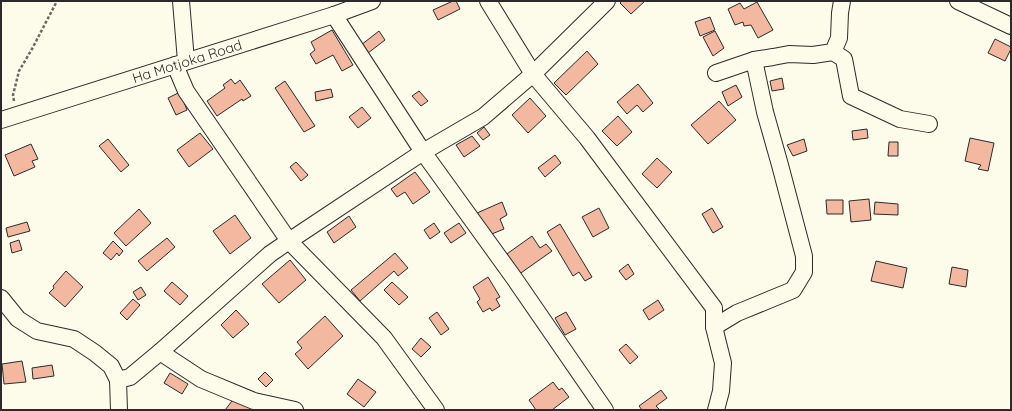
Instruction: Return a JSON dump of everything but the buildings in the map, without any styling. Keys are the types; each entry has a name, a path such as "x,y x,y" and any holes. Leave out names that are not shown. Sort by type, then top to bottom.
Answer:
{"street":[{"path":"181,1 181,63 186,91 289,241 384,338 436,410"},
{"name":"Ha Motjoka Road","path":"1,120 334,15 372,1"},
{"path":"488,1 533,74 587,138 714,308 714,327 723,363 721,391 716,410"},
{"path":"118,380 130,376 160,352 270,254 423,152 483,117 533,74 607,1"},
{"path":"833,52 839,38 842,1"},
{"path":"958,1 1011,26"},
{"path":"334,15 423,152 514,278 605,410"},
{"path":"716,73 754,60 773,58 789,54 814,55 833,52 844,59 851,96 900,119 929,124"},
{"path":"714,327 737,313 793,290 804,272 804,256 765,112 754,60"},
{"path":"1,298 18,319 37,331 74,339 111,366 118,380 119,410"},
{"path":"160,352 201,379 254,400 295,410"}],"path":[{"path":"16,116 12,95 19,71 57,1"}]}
